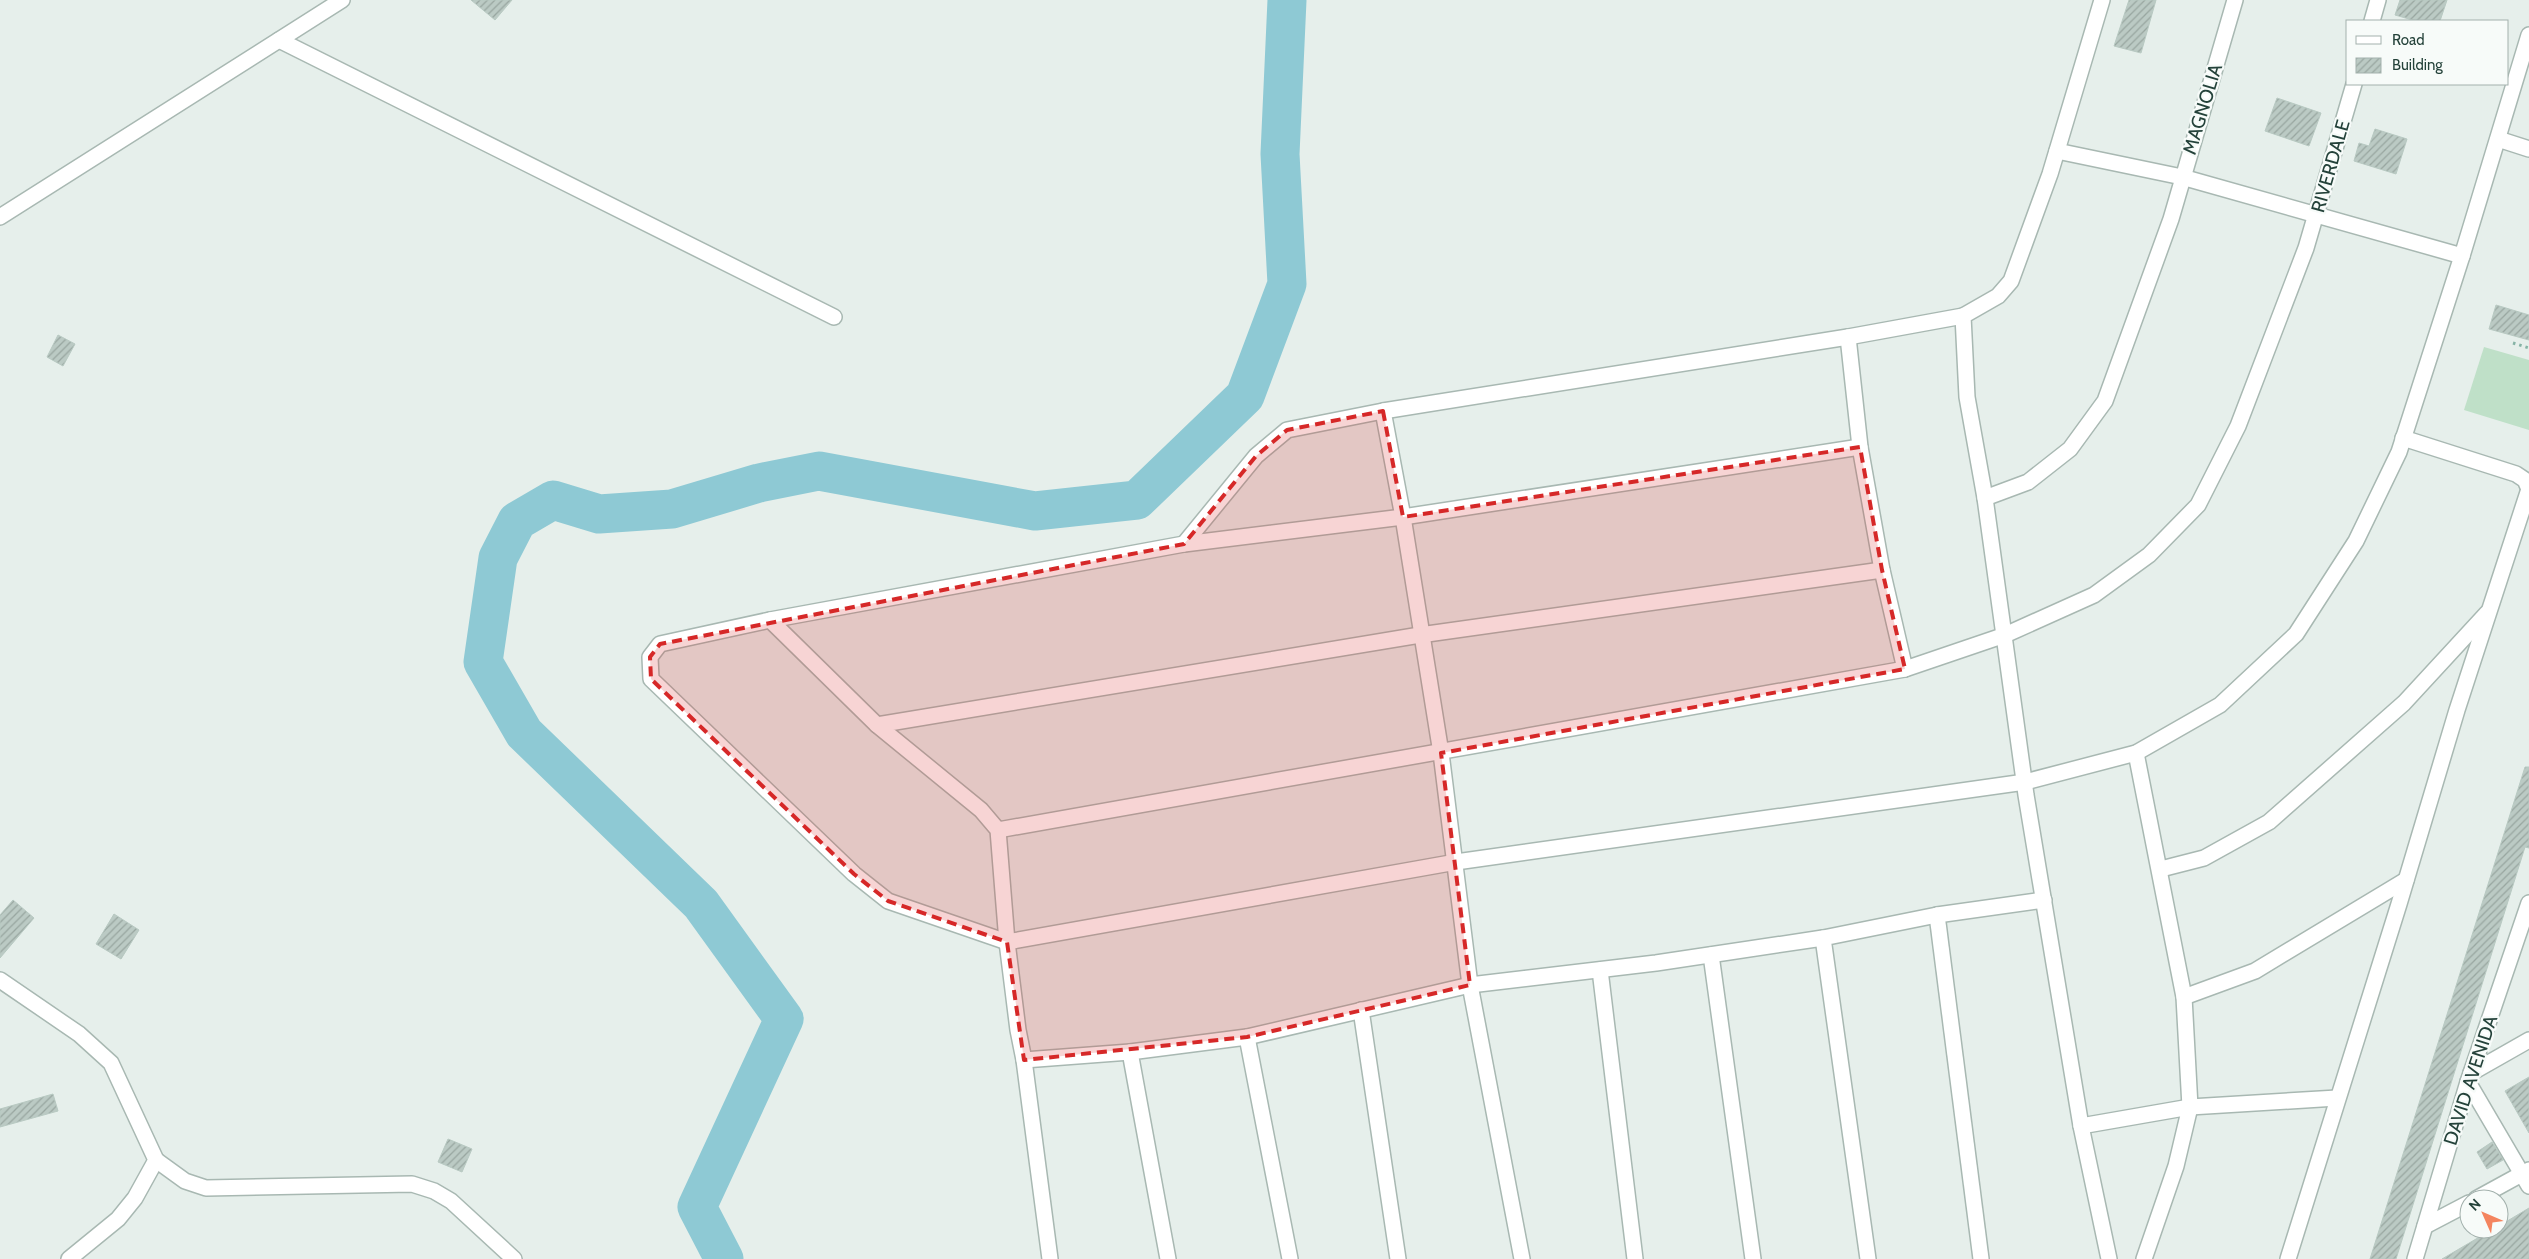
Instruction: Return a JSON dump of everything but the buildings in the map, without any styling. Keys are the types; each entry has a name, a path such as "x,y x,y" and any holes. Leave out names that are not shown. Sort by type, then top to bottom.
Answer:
{"street":[{"path":"0,217 342,0"},
{"path":"1184,544 1256,456 1287,430 1383,411 1848,337 1963,316 1998,296 2011,281 2056,152 2102,0"},
{"name":"MAGNOLIA","path":"1985,498 2028,482 2070,450 2105,401 2171,220 2235,0"},
{"path":"2372,20 2378,0"},
{"path":"1860,447 1403,517 1184,544 770,620 660,644 650,656 651,679 854,874 888,901 1007,942 1456,862 2025,782 2136,753 2220,705 2296,634 2356,541 2399,452 2465,250 2529,35"},
{"path":"279,40 834,317"},
{"name":"RIVERDALE","path":"998,830 1905,670 2005,635 2094,595 2149,555 2198,505 2238,426 2306,248 2354,85"},
{"path":"2498,139 2529,149"},
{"path":"2056,152 2182,177 2316,215 2465,250"},
{"path":"1963,316 1967,397 1985,498 2025,782 2081,1126 2109,1259"},
{"path":"1848,337 1860,447 1882,570 1905,670"},
{"path":"1383,411 1403,517 1420,635 1441,753 1470,985 1522,1259"},
{"path":"2288,1259 2529,489 2524,480 2516,474 2403,438"},
{"path":"877,725 1420,635 1882,570"},
{"path":"2161,869 2204,858 2269,822 2404,703 2490,610"},
{"path":"770,620 877,725 981,810 998,830 1007,942 1050,1259"},
{"path":"2136,753 2161,869 2184,997 2190,1107 2176,1166 2144,1259"},
{"path":"2184,997 2254,971 2406,880"},
{"path":"1024,1060 1130,1052 1247,1037 1470,985 1711,955 1823,938 1937,915 2044,900"},
{"name":"DAVID AVENIDA","path":"2415,1259 2470,1078 2525,923 2529,903"},
{"path":"1937,915 1981,1259"},
{"path":"1823,938 1868,1259"},
{"path":"1711,955 1753,1259"},
{"path":"1600,970 1635,1259"},
{"path":"0,980 79,1034 111,1063 156,1160 185,1181 206,1188 412,1184 434,1191 451,1201 514,1259"},
{"path":"1361,1010 1398,1259"},
{"path":"1247,1037 1290,1259"},
{"path":"2499,1189 2527,1177 2470,1078 2529,1040"},
{"path":"1130,1052 1168,1259"},
{"path":"2081,1126 2190,1107 2338,1098"},
{"path":"69,1259 118,1219 135,1198 156,1160"},
{"path":"2425,1226 2459,1207"}],"path":[{"path":"2513,343 2529,348"}],"highlighted area":[{"path":"1383,411 1403,517 1860,447 1882,570 1905,669 1441,753 1470,985 1247,1037 1024,1060 1007,942 888,901 854,874 651,679 650,657 660,644 1184,544 1256,456 1287,430"}],"green space":[{"path":"2484,347 2529,360 2529,430 2464,410"}],"waterway":[{"path":"724,1259 697,1207 784,1019 701,904 524,733 483,662 498,558 517,521 553,500 599,514 672,509 759,483 819,471 1035,511 1137,500 1245,396 1287,284 1280,154 1287,0"}]}
